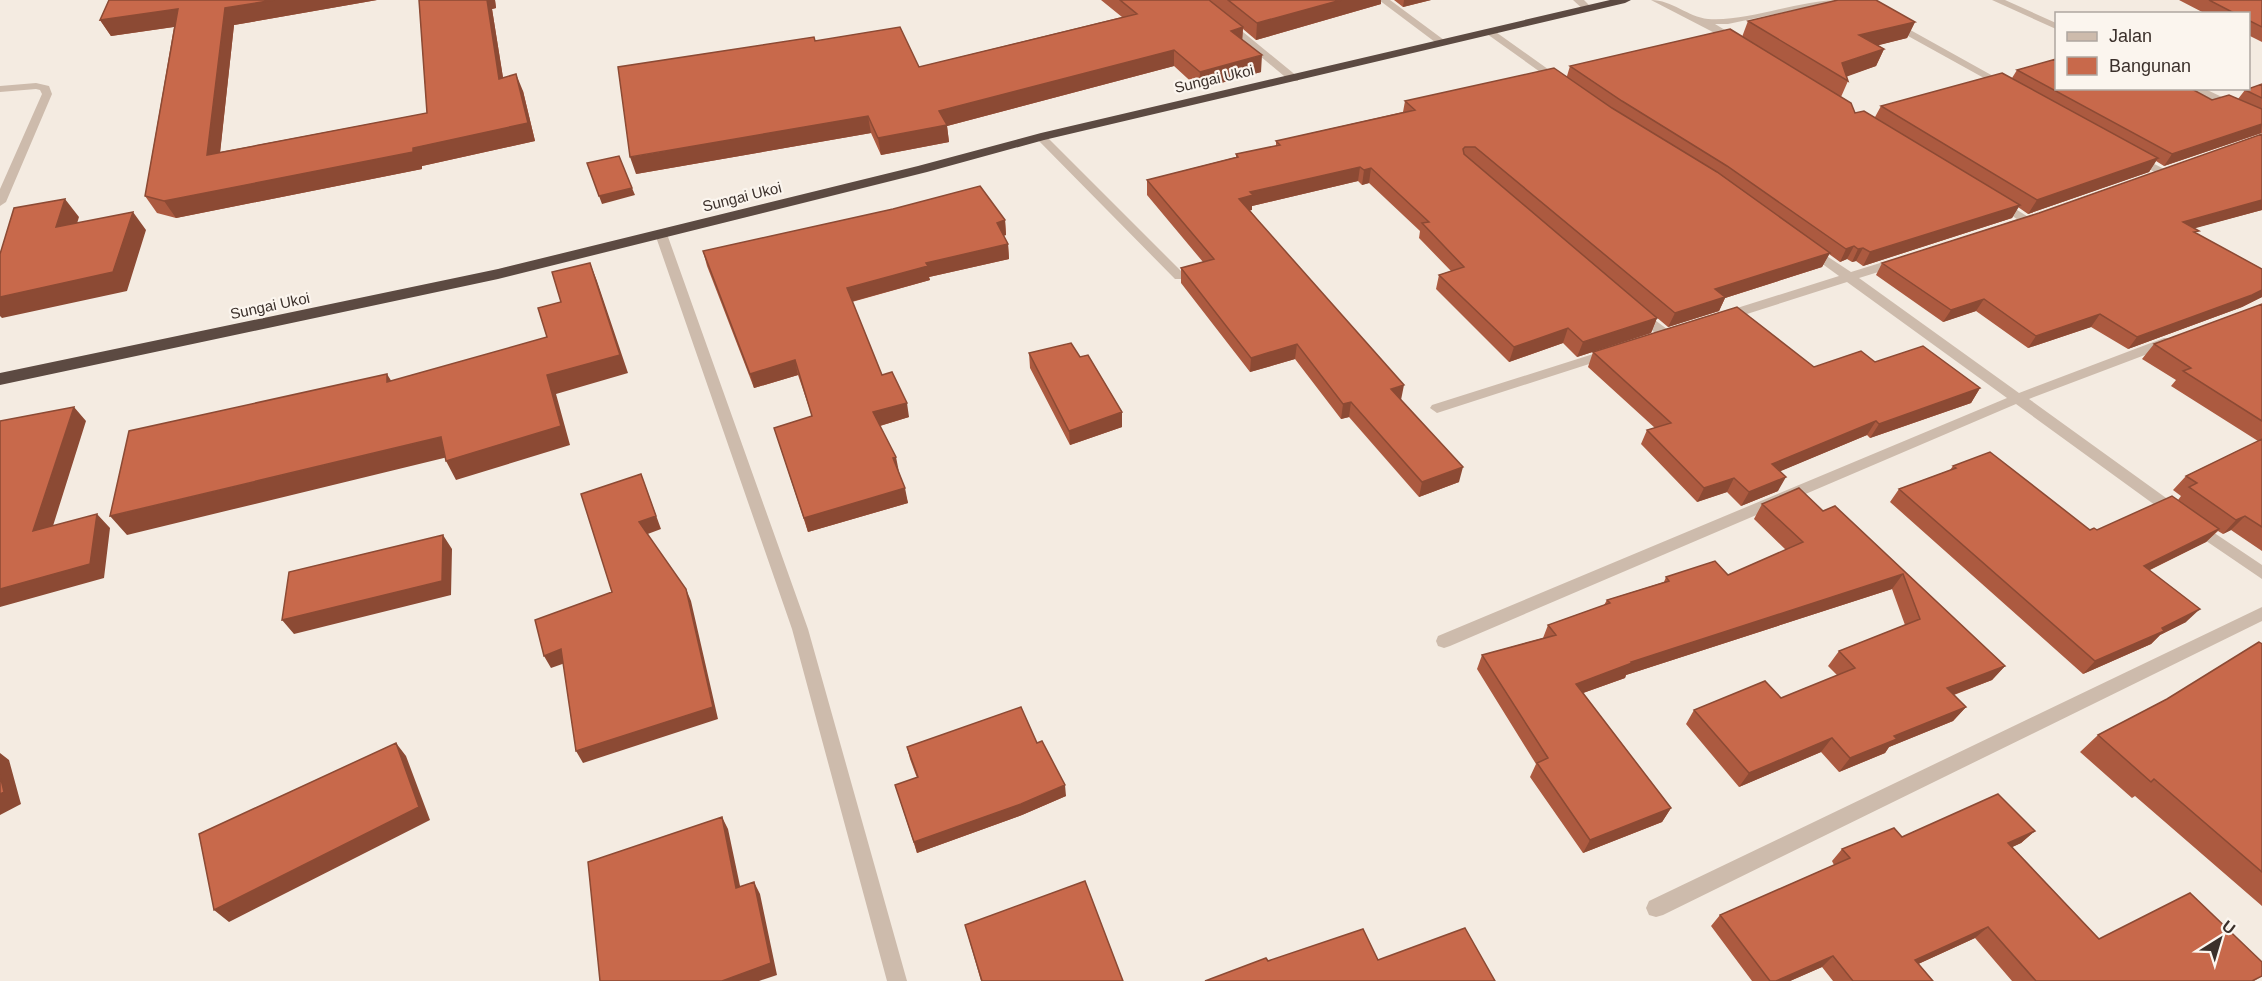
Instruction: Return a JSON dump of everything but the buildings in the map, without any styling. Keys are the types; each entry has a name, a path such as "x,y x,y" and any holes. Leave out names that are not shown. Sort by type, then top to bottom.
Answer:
{"highway":[{"name":"Sungai Ukoi","path":"0,379 498,274 922,169 1041,137 1625,0"}],"street":[{"path":"1198,0 1294,79"},
{"path":"1384,0 1443,43"},
{"path":"1578,0 1588,9"},
{"path":"1656,0 1704,22 1745,47"},
{"path":"1704,22 1728,21 1836,0"},
{"path":"1997,0 2055,26"},
{"path":"1881,17 2017,92"},
{"path":"1490,32 1575,91"},
{"path":"0,89 36,86 45,88 47,94 0,202"},
{"path":"2197,90 2262,120"},
{"path":"1041,137 1179,276"},
{"path":"2122,150 2169,171 2143,180"},
{"path":"1988,197 2032,218 1994,230"},
{"path":"662,234 800,629 897,981"},
{"path":"1803,243 2016,399 2262,573"},
{"path":"1709,322 1906,259"},
{"path":"1629,304 1666,335"},
{"path":"1444,641 2016,399 2184,335"},
{"path":"1437,408 1620,350"},
{"path":"1656,908 2262,614"}]}
